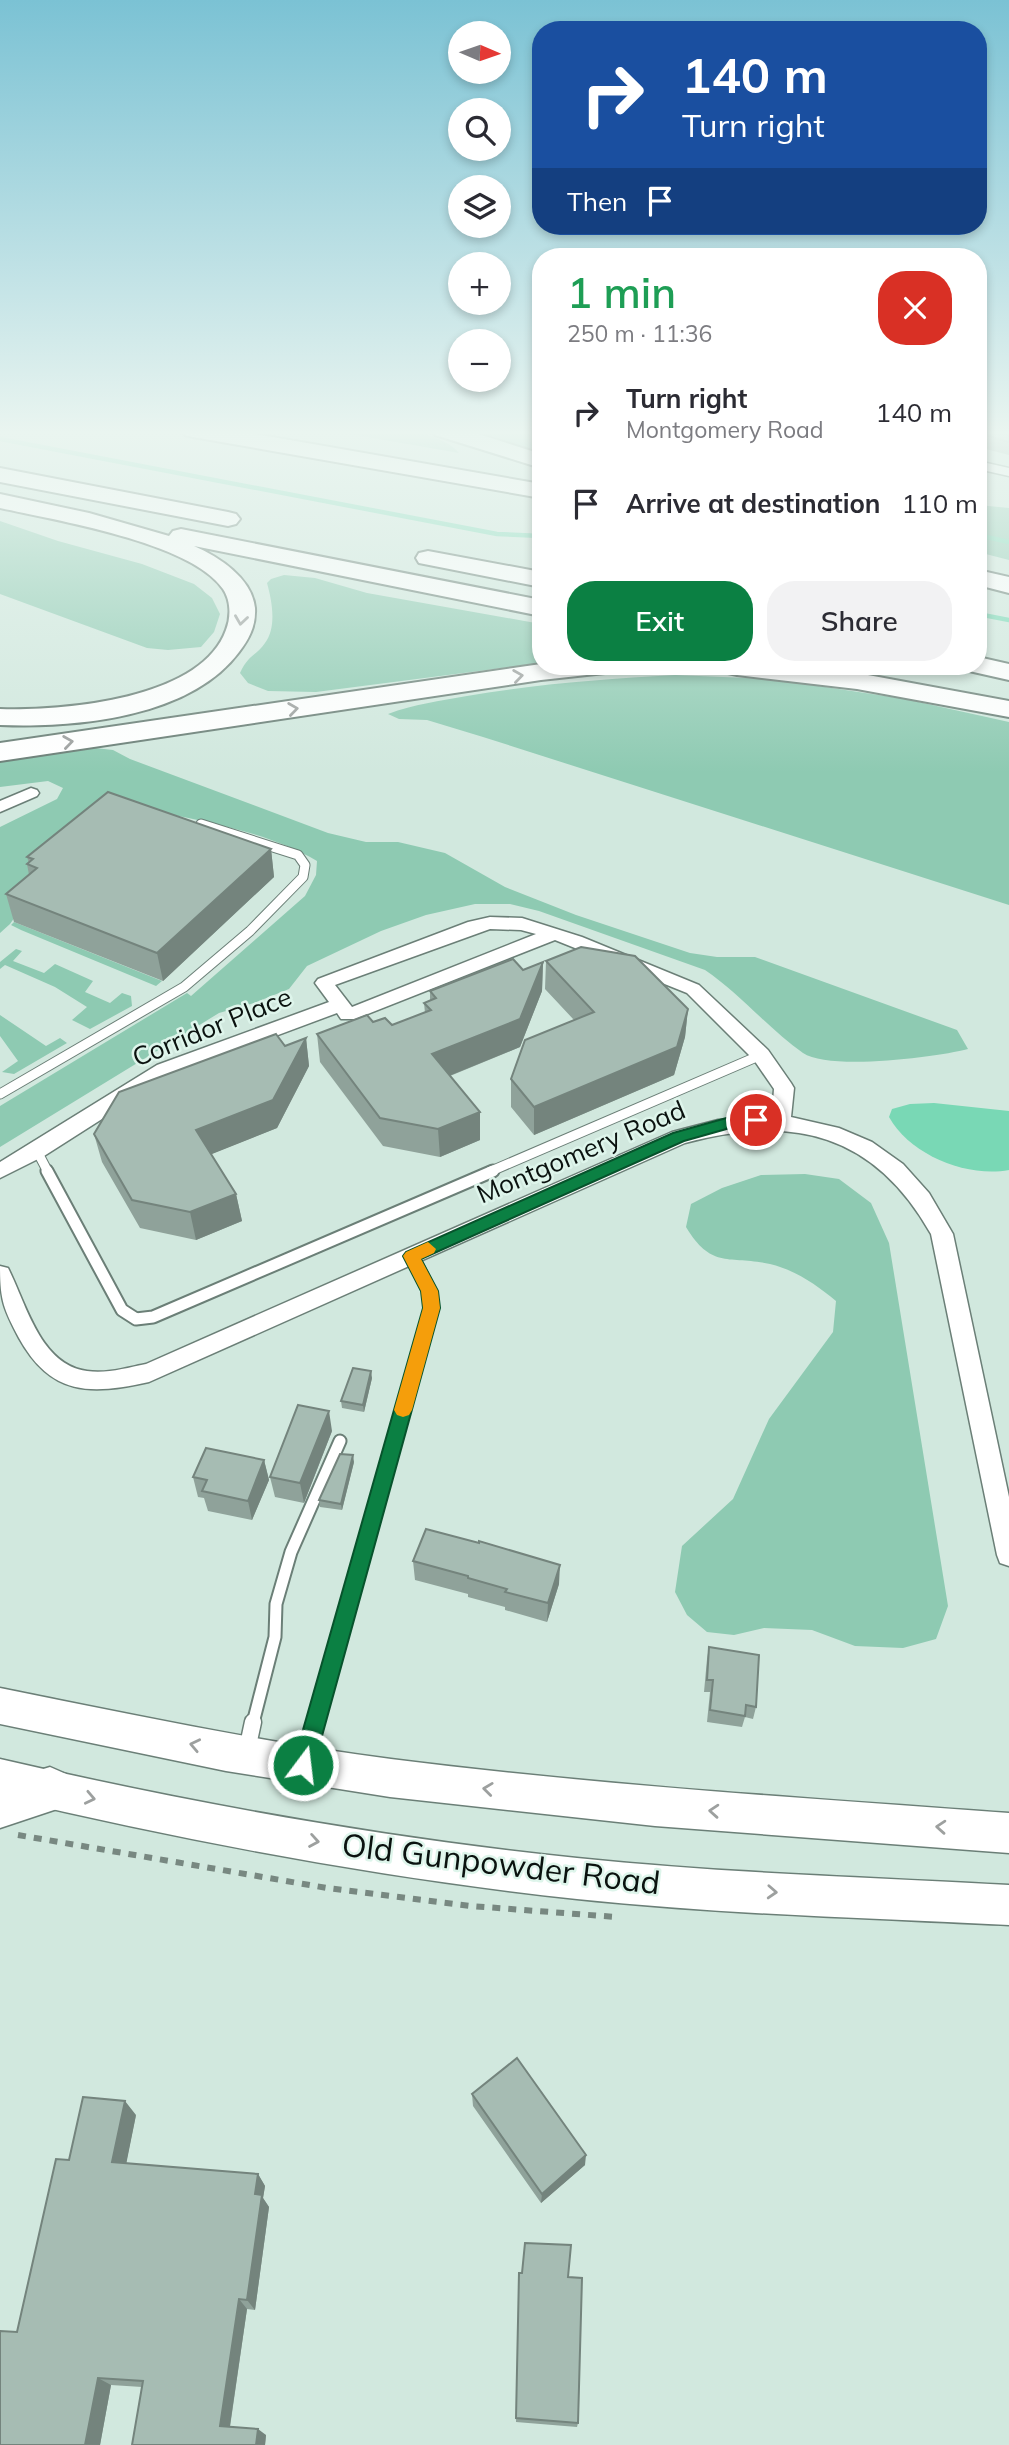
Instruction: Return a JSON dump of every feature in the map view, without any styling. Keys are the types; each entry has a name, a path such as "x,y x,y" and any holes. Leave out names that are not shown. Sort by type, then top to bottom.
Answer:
{"highway":[{"path":"0,717 65,717 108,711 149,699 185,683 211,666 232,645 243,624 242,603 232,582 212,565 167,544"},
{"path":"218,544 532,606"},
{"path":"404,554 532,578"},
{"path":"987,579 1009,585"},
{"path":"987,668 1009,672"},
{"path":"0,752 532,674"},
{"path":"806,675 857,681 1009,709"},
{"path":"878,675 1009,701"}],"main road":[{"path":"0,1706 303,1765 604,1802 1009,1833"},
{"name":"Old Gunpowder Road","path":"0,1778 242,1829 521,1873 704,1888 1009,1905"},
{"path":"0,1805 50,1790"}],"street":[{"path":"0,807 31,793"},
{"path":"554,934 348,1015 324,983 474,926 508,922 522,924 554,934 693,989 761,1055 784,1088 781,1121"},
{"name":"Corridor Place","path":"0,1171 37,1151 163,1070 340,1005"},
{"name":"Montgomery Road","path":"0,1274 34,1347 50,1366 72,1378 99,1383 149,1373 679,1137 730,1123 781,1121 819,1129 854,1142 892,1167 908,1180 930,1207 942,1234 1009,1555"}],"lane":[{"path":"0,1094 139,1014 202,973 288,895 303,877 304,865 298,855 201,824"},
{"path":"37,1151 122,1310 136,1319 153,1317 761,1055"},
{"path":"303,1765 432,1308 430,1291 412,1256"},
{"path":"246,1756 275,1637 276,1604 291,1552 340,1441"}],"shaded area":[{"path":"0,544 69,544 142,564 194,584 212,598 220,614 214,632 201,647 168,650 147,648 0,594"},
{"path":"987,544 1009,544 1009,560 987,554"},
{"path":"284,575 315,578 367,593 532,622 532,664 316,692 268,691 248,683 240,673 269,637 272,606 267,583"},
{"path":"675,675 772,679 905,699 1009,722 1009,905 483,737 427,720 399,719 388,714 427,703 519,688"},
{"path":"95,748 113,750 130,759 328,833 366,842 398,842 445,853 505,887 576,915 690,953 717,957 755,957 957,1030 968,1049 884,1061 836,1061 816,1058 803,1053 790,1043 705,970 539,911 510,904 475,904 426,915 381,931 307,966 289,989 219,1013 0,1147 0,1106 187,993 191,996 305,896 316,875 317,861 281,844 243,831 165,813 24,904 0,933 0,827 57,799 63,788 48,781 0,787 0,759"},
{"path":"14,922 162,981 156,986 21,930 11,925"},
{"path":"16,949 22,951 13,961 44,973 55,964 93,981 85,992 110,1003 122,993 131,996 132,1006 90,1029 72,1020 87,1007 55,987 5,965 0,969 0,962"},
{"path":"0,1015 46,1046 60,1038 67,1043 14,1074 2,1072 18,1061 0,1036"},
{"path":"934,1103 1009,1111 1009,1170 975,1170 941,1161 925,1153 898,1131 889,1117 892,1109 910,1104"},
{"path":"805,1174 839,1179 871,1203 889,1243 948,1606 936,1639 903,1648 855,1646 812,1630 764,1628 734,1635 707,1632 687,1615 675,1592 682,1546 733,1499 769,1419 833,1332 836,1301 788,1270 770,1264 722,1258 704,1250 686,1227 691,1204 722,1188 761,1175"}],"building":[{"path":"108,792 271,849 157,953 6,894 37,868 27,864 33,859 27,857"},
{"path":"581,947 635,956 688,1009 677,1047 534,1107 511,1079 525,1040 594,1012 546,961"},
{"path":"513,959 523,970 543,962 520,1019 432,1054 480,1112 438,1129 380,1118 317,1034 367,1015 373,1022 385,1018 392,1025 431,1010 424,1003 436,998 430,991"},
{"path":"276,1034 285,1046 306,1038 273,1100 196,1130 236,1194 190,1212 132,1200 94,1134 119,1092"},
{"path":"353,1368 371,1371 363,1405 341,1401"},
{"path":"298,1405 329,1411 300,1483 270,1477"},
{"path":"206,1448 264,1460 248,1501 202,1491 207,1480 193,1477"},
{"path":"340,1454 353,1455 341,1504 319,1500"},
{"path":"426,1529 479,1541 560,1565 548,1603 505,1592 507,1589 413,1561"},
{"path":"709,1647 759,1655 756,1707 746,1705 745,1716 710,1710 713,1680 707,1680"},
{"path":"517,2058 586,2155 542,2194 472,2094"},
{"path":"83,2097 125,2101 112,2162 258,2174 255,2194 262,2195 247,2300 239,2299 220,2426 258,2429 256,2445 132,2445 143,2381 98,2378 85,2445 0,2445 0,2331 17,2332 56,2159 69,2160"},
{"path":"525,2243 571,2245 568,2277 582,2278 578,2423 516,2418 519,2273 522,2273"}],"waterway":[{"path":"987,616 1009,620"}],"slow traffic":[{"path":"403,1410 432,1308 430,1291 412,1256 428,1249"}],"route":[{"path":"303,1765 432,1308 430,1291 412,1256 679,1137 702,1129 756,1120"}]}
